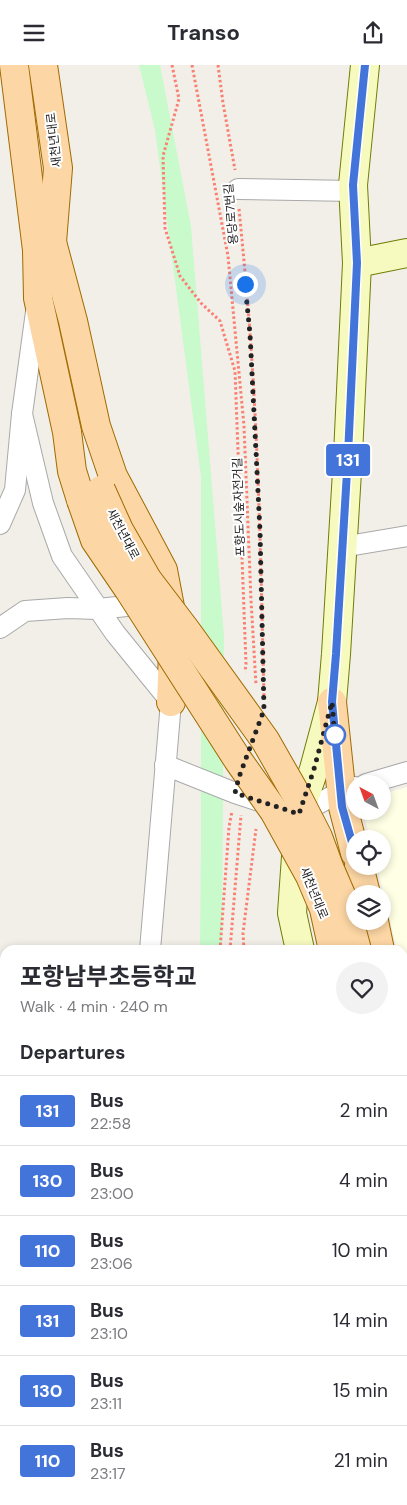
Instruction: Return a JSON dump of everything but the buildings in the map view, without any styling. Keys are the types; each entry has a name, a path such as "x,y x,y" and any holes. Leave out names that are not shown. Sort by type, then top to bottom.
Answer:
{"main road":[{"path":"2,65 28,170"},
{"name":"새천년대로","path":"14,65 38,250 38,297 67,432 72,471 119,530 147,579 265,740 318,837 344,902 356,945"},
{"path":"299,945 292,913 299,814 314,769 332,702 336,654 357,263 354,191 365,65"},
{"name":"새천년대로","path":"45,68 58,168 52,242 64,323 83,429 92,466 91,495 95,540 274,811 310,876 324,909 332,945"},
{"path":"52,242 73,321 96,426 113,476 163,570 174,628 170,702"},
{"path":"357,263 407,253"},
{"path":"332,702 346,778"},
{"path":"346,795 342,807 348,830"},
{"path":"307,945 317,928 346,916"},
{"path":"376,930 379,945"}],"street":[{"path":"238,189 354,191"},
{"path":"0,524 15,491 22,414 38,297"},
{"path":"22,414 43,503 62,556 115,633 170,702 150,945"},
{"path":"342,547 407,537"},
{"path":"0,628 25,611 68,607 98,609 136,605 147,598 163,570"},
{"path":"164,765 235,793 299,814 346,790"},
{"path":"391,777 407,772"}],"path":[{"path":"172,65 179,99 163,156 165,227 180,276 220,321 235,371 244,570 246,664 244,673"},
{"name":"포항도시숲자전거길","path":"192,65 228,256 244,427 256,685"},
{"name":"용당로7번길","path":"218,65 237,178 250,344 260,531 264,700"},
{"path":"220,945 232,809 249,818"},
{"path":"230,945 241,814"},
{"path":"244,945 257,823"}],"shaded area":[{"path":"407,787 407,945 396,945 391,925 391,885 382,885 379,875 391,875 391,830 368,830 365,820 391,820 391,792"}],"green space":[{"path":"139,65 160,65 191,226 224,636 222,945 200,945 201,477 155,130"}],"bus line":[{"name":"131","path":"348,830 340,792 332,702 348,455 357,263 353,185 365,65"}],"route":[{"path":"245,284 250,334 260,531 264,710 239,777 235,793 299,814 314,769 332,702 335,738 335,735"}]}
